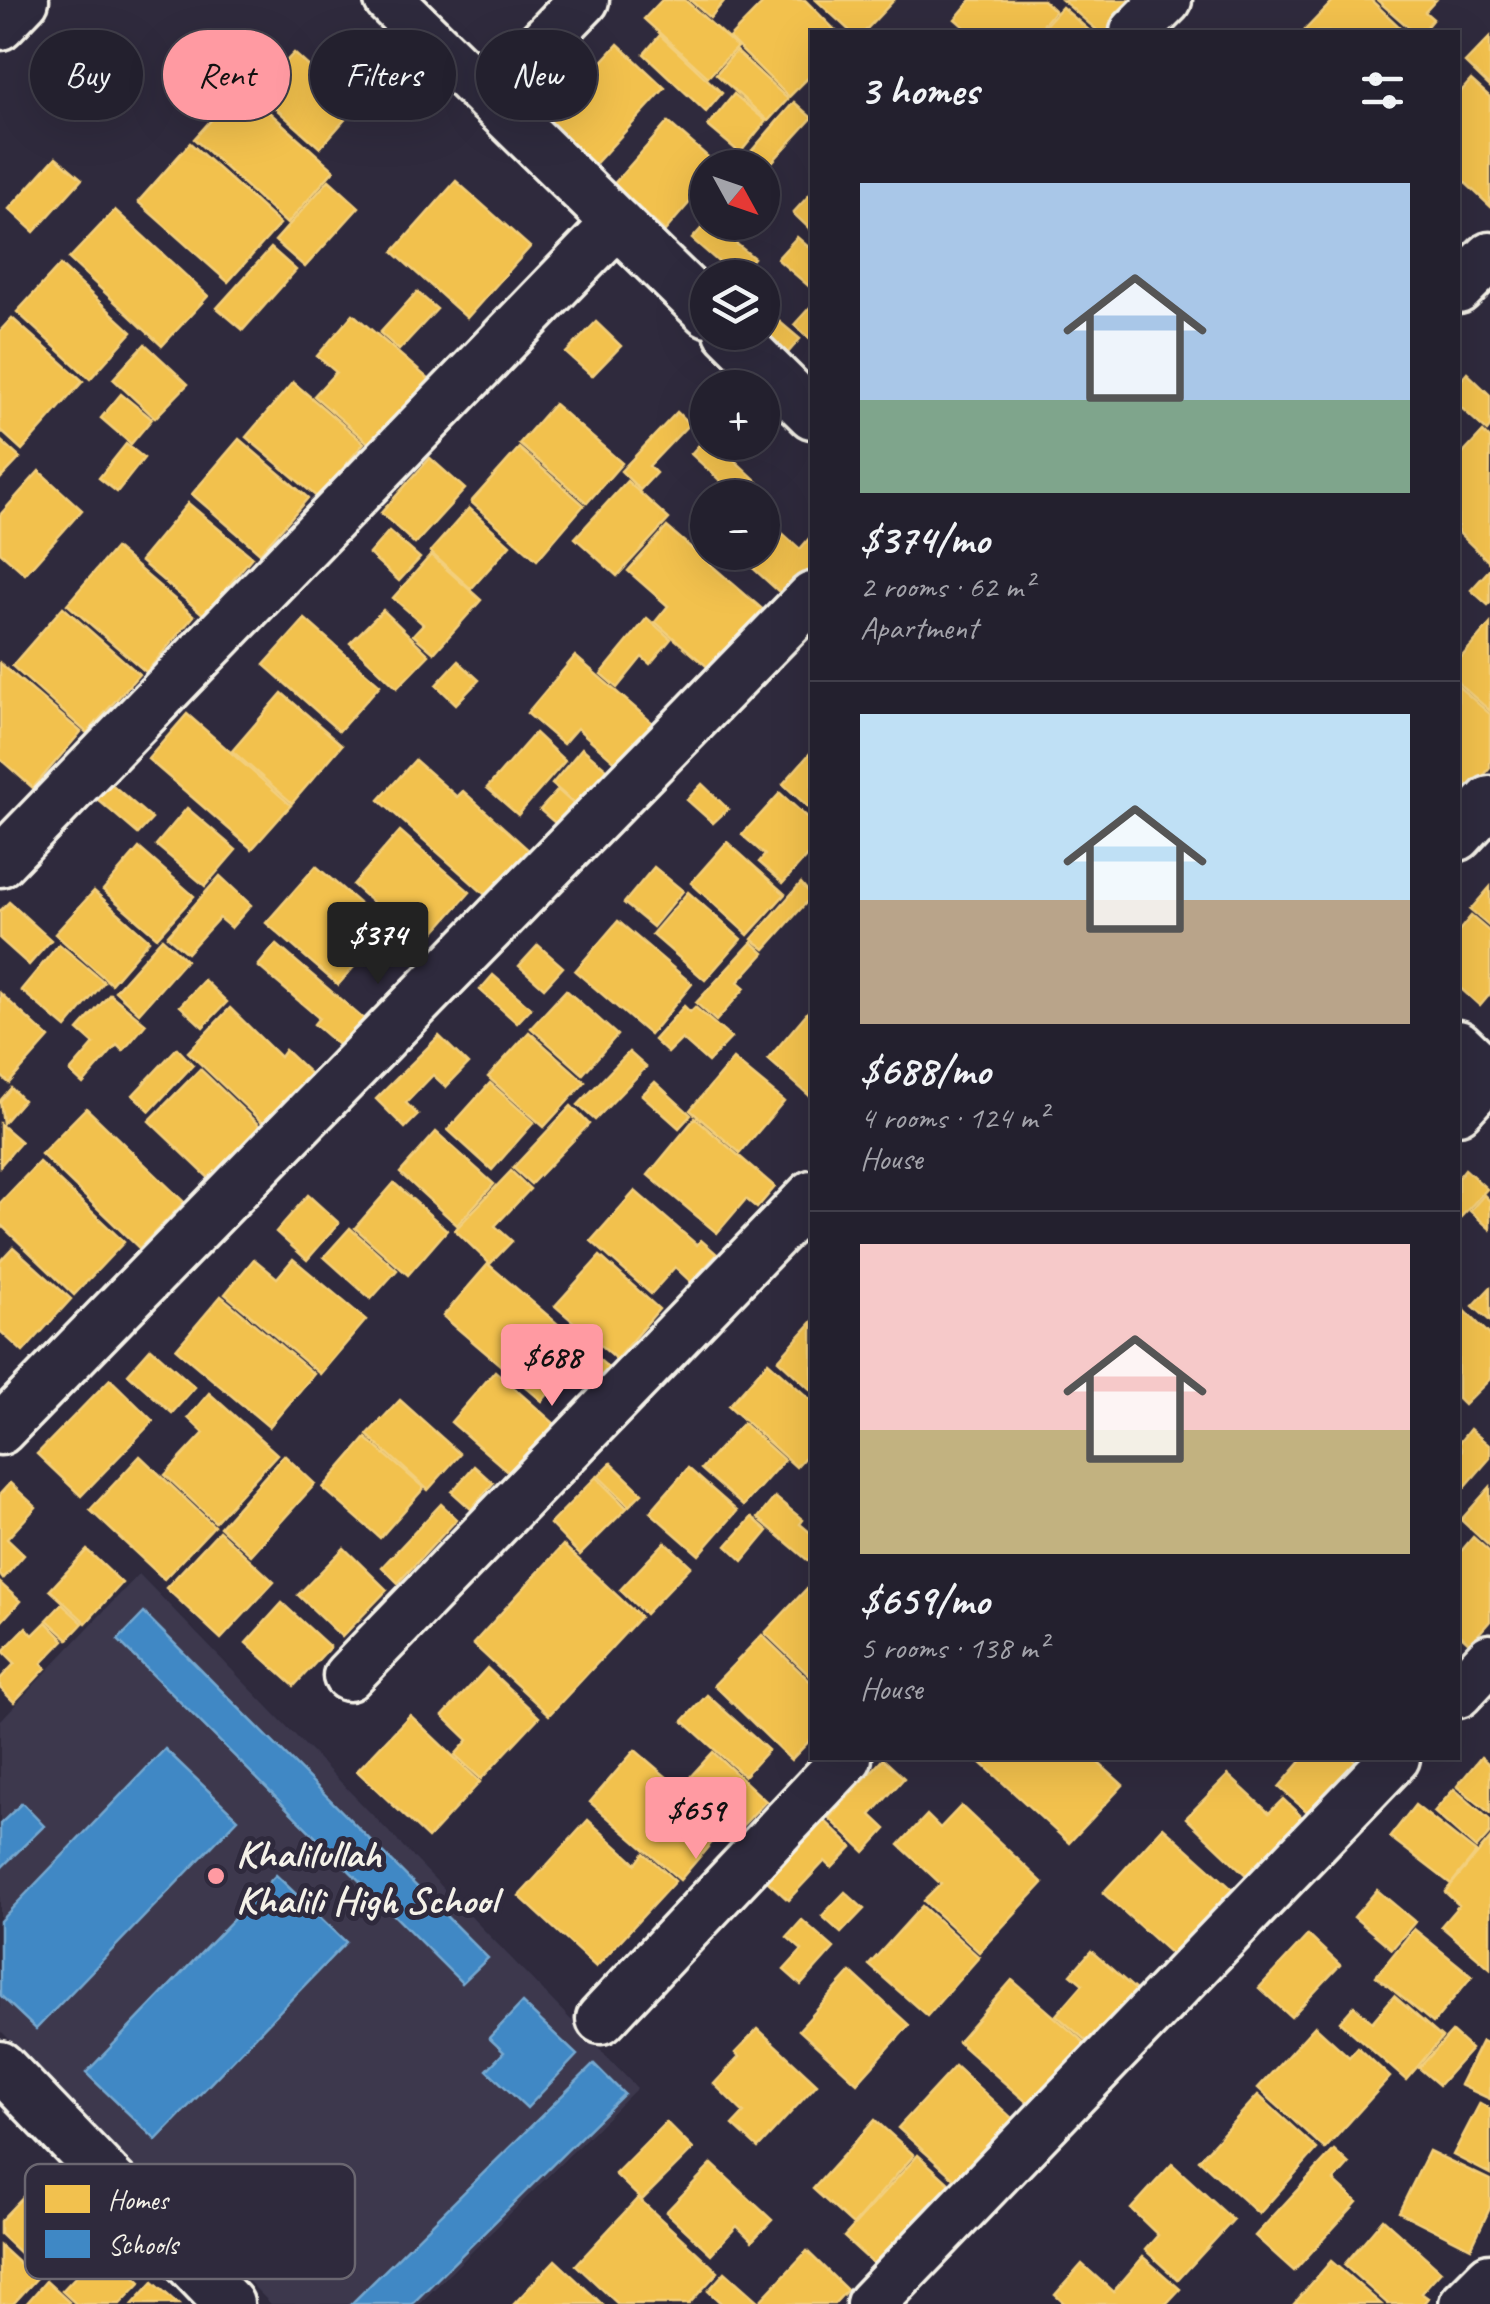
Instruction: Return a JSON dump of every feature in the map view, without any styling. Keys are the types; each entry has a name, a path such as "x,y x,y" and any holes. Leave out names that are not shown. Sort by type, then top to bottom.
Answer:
{"street":[{"path":"0,24 24,0"},
{"path":"389,0 476,85"},
{"path":"555,30 584,0"},
{"path":"1137,30 1167,0"},
{"path":"511,120 690,295"},
{"path":"0,862 617,224"},
{"path":"1460,288 1490,256"},
{"path":"753,350 804,388"},
{"path":"0,1430 810,599"},
{"path":"1460,834 1490,801"},
{"path":"1460,1046 1490,1076 1460,1107"},
{"path":"348,1676 810,1197"},
{"path":"1460,1691 1490,1659"},
{"path":"601,2019 845,1760"},
{"path":"871,2304 1393,1760"},
{"path":"0,2066 94,2164"},
{"path":"1464,2304 1490,2278"},
{"path":"204,2279 228,2304"}],"shaded area":[{"name":"Khalilullah Khalili High School","path":"139,1574 637,2088 419,2304 271,2304 246,2279 355,2279 355,2164 133,2164 0,2030 0,1721"}],"building: Homes":[{"path":"662,0 685,0 737,47 708,77 644,19"},
{"path":"690,0 725,0 710,18"},
{"path":"766,0 805,0 835,30 810,30 810,76 789,97 729,38"},
{"path":"816,0 894,0 866,30 849,30"},
{"path":"971,0 1043,0 1055,11 1039,30 968,30 955,19"},
{"path":"1062,0 1141,0 1115,30 1097,30"},
{"path":"1334,0 1371,0 1403,30 1305,30"},
{"path":"1377,0 1436,0 1425,12 1433,19 1424,30 1412,30"},
{"path":"1062,7 1089,30 1041,30"},
{"path":"660,35 722,93 706,112 644,54"},
{"path":"1490,37 1490,87 1465,63"},
{"path":"618,44 665,88 587,173 540,130 549,120 597,120 597,67"},
{"path":"736,51 788,99 768,121 716,74"},
{"path":"294,53 310,67 310,120 344,120 320,148 288,120 290,57"},
{"path":"1471,80 1490,97 1490,206 1460,178 1460,93"},
{"path":"734,94 766,121 742,150 736,150 708,126"},
{"path":"794,102 810,120 780,153 780,150 752,150"},
{"path":"211,120 278,120 334,170 287,224 194,139"},
{"path":"668,122 700,150 690,150 690,202 665,231 613,185"},
{"path":"190,143 280,224 228,282 138,202"},
{"path":"56,157 82,179 34,232 9,209"},
{"path":"329,180 359,207 305,267 275,241"},
{"path":"456,181 530,247 467,318 393,252"},
{"path":"810,194 810,229 793,213"},
{"path":"115,210 208,296 162,346 69,259"},
{"path":"797,237 810,248 810,287 780,260"},
{"path":"693,240 732,240 754,258 752,260 716,260"},
{"path":"271,248 296,270 243,330 217,308"},
{"path":"60,265 132,332 90,379 17,312"},
{"path":"417,292 437,309 399,350 380,333"},
{"path":"810,307 809,338 794,325"},
{"path":"353,314 431,381 373,447 314,396 336,372 317,356"},
{"path":"12,318 83,381 22,450 0,430 0,331"},
{"path":"596,322 621,346 592,376 566,353"},
{"path":"780,322 800,339 779,363 772,350 780,350"},
{"path":"145,344 188,384 155,418 113,379"},
{"path":"1467,373 1490,395 1487,431 1460,407 1460,382"},
{"path":"293,382 364,443 318,498 246,437"},
{"path":"121,394 152,419 131,444 101,418"},
{"path":"554,404 622,463 587,503 519,444"},
{"path":"677,412 689,424 649,466 656,473 640,490 621,471"},
{"path":"1483,432 1490,439 1489,562 1460,534 1460,457"},
{"path":"239,439 308,498 260,553 192,494"},
{"path":"0,440 20,458 0,479"},
{"path":"126,444 144,458 117,492 99,478"},
{"path":"519,448 584,505 537,560 471,502"},
{"path":"430,458 465,489 415,544 381,513"},
{"path":"698,460 734,460 756,480 719,480"},
{"path":"39,471 82,510 25,574 0,552 0,515"},
{"path":"627,481 669,519 617,576 575,538"},
{"path":"188,503 252,557 204,615 140,561"},
{"path":"469,508 510,545 471,589 430,552"},
{"path":"667,527 690,547 690,570 717,570 769,615 717,675 655,622 668,606 628,571"},
{"path":"389,531 420,558 399,581 369,554"},
{"path":"780,531 800,549 810,537 810,572 787,599 755,570 780,570"},
{"path":"115,548 194,616 146,672 67,604"},
{"path":"431,555 481,600 434,653 413,635 423,624 393,598"},
{"path":"1490,569 1490,603 1488,605 1471,590"},
{"path":"63,607 139,674 87,733 12,666"},
{"path":"383,610 429,655 397,688 350,643"},
{"path":"647,618 671,639 650,664 642,657 617,688 601,674"},
{"path":"305,619 380,685 339,731 264,665"},
{"path":"1490,624 1490,711 1460,685 1460,659"},
{"path":"575,656 656,726 621,767 577,728 563,744 527,713"},
{"path":"458,661 479,680 456,704 436,685"},
{"path":"0,663 81,732 33,788 0,759"},
{"path":"1460,688 1490,714 1490,768 1472,789 1460,778"},
{"path":"282,693 342,745 292,803 232,751"},
{"path":"187,714 291,805 252,849 148,759"},
{"path":"535,733 565,761 518,815 487,788"},
{"path":"582,748 610,772 580,808 552,784"},
{"path":"810,753 810,809 783,784"},
{"path":"415,760 457,797 463,791 532,853 491,900 379,800"},
{"path":"109,782 152,819 138,834 96,798"},
{"path":"702,784 728,809 713,823 687,800"},
{"path":"558,790 578,808 561,828 540,810"},
{"path":"780,793 810,820 810,852 783,883 759,862 765,855 742,835"},
{"path":"187,808 236,850 205,886 156,845"},
{"path":"400,831 470,892 422,946 353,885"},
{"path":"727,842 785,894 748,935 691,883"},
{"path":"139,848 194,896 157,937 103,890"},
{"path":"316,866 388,928 338,985 266,923"},
{"path":"654,867 683,891 653,927 624,903"},
{"path":"220,876 251,905 231,928 219,918 187,953 167,936"},
{"path":"801,883 810,898 765,949 752,939"},
{"path":"1490,887 1490,927 1470,910"},
{"path":"94,891 149,940 111,984 55,934"},
{"path":"688,892 741,939 705,980 652,934"},
{"path":"9,902 51,940 29,965 0,939 0,911"},
{"path":"1471,916 1490,932 1490,994 1480,1006 1460,988 1460,930"},
{"path":"618,921 692,984 650,1035 575,971"},
{"path":"162,938 186,960 139,1013 115,991"},
{"path":"752,942 764,953 738,982 745,988 716,1021 696,1003"},
{"path":"59,944 104,982 66,1028 21,990"},
{"path":"276,944 367,1022 343,1049 314,1024 319,1018 258,966"},
{"path":"538,945 563,967 544,988 519,966"},
{"path":"493,975 531,1008 517,1023 480,990"},
{"path":"204,980 227,1002 203,1027 180,1006"},
{"path":"566,990 617,1035 583,1074 531,1028"},
{"path":"0,993 49,1038 9,1083 0,1075"},
{"path":"110,994 146,1024 123,1051 117,1045 83,1084 70,1072 94,1044 78,1030"},
{"path":"684,1006 690,1012 695,1007 731,1038 708,1062 682,1039 668,1053 654,1040"},
{"path":"230,1008 280,1057 285,1050 317,1080 270,1130 188,1052"},
{"path":"810,1009 810,1096 768,1059"},
{"path":"529,1032 585,1082 544,1127 488,1077"},
{"path":"439,1036 468,1064 446,1087 433,1075 406,1103 418,1115 405,1128 376,1099"},
{"path":"177,1048 193,1065 150,1111 133,1095"},
{"path":"629,1052 646,1067 595,1120 578,1105"},
{"path":"733,1059 784,1101 740,1153 690,1110"},
{"path":"200,1069 266,1132 215,1184 149,1121"},
{"path":"655,1082 691,1115 679,1128 642,1095"},
{"path":"490,1083 534,1122 492,1170 448,1130"},
{"path":"11,1088 23,1100 3,1123 0,1101"},
{"path":"571,1106 589,1124 531,1184 513,1168"},
{"path":"86,1108 184,1202 139,1248 41,1154"},
{"path":"695,1118 775,1187 757,1208 746,1199 717,1233 648,1175"},
{"path":"0,1124 21,1142 0,1166"},
{"path":"436,1132 494,1184 457,1225 400,1173"},
{"path":"39,1162 124,1242 74,1295 0,1224 0,1203"},
{"path":"1465,1169 1487,1189 1460,1218 1460,1175"},
{"path":"511,1171 530,1189 495,1226 512,1241 490,1264 455,1230"},
{"path":"394,1183 447,1230 408,1275 355,1228"},
{"path":"635,1191 697,1245 701,1240 717,1254 691,1282 675,1267 651,1294 591,1241"},
{"path":"308,1195 339,1223 307,1260 276,1232"},
{"path":"1484,1195 1490,1201 1490,1229 1470,1211"},
{"path":"350,1228 397,1270 371,1299 324,1257"},
{"path":"13,1247 71,1299 23,1352 0,1331 0,1261"},
{"path":"600,1256 659,1309 616,1359 555,1306"},
{"path":"254,1259 277,1278 293,1259 366,1320 320,1374 225,1294"},
{"path":"488,1264 611,1370 592,1393 567,1372 542,1401 443,1316"},
{"path":"1490,1288 1490,1321 1473,1306"},
{"path":"221,1296 314,1374 269,1427 176,1349"},
{"path":"1460,1306 1490,1335 1490,1379 1464,1405 1460,1401"},
{"path":"810,1324 810,1389 778,1360"},
{"path":"151,1348 195,1387 172,1413 128,1374"},
{"path":"768,1362 810,1399 810,1451 796,1467 729,1406"},
{"path":"495,1371 556,1425 512,1475 451,1422"},
{"path":"110,1379 153,1421 81,1496 37,1454"},
{"path":"209,1393 277,1454 215,1522 165,1475 204,1433 188,1418"},
{"path":"400,1400 460,1454 428,1490 367,1435"},
{"path":"743,1423 784,1460 743,1506 701,1469"},
{"path":"1470,1429 1490,1446 1490,1458 1460,1493 1462,1450 1460,1442"},
{"path":"366,1438 424,1488 380,1538 323,1488"},
{"path":"284,1455 315,1484 251,1555 220,1527"},
{"path":"140,1456 214,1526 164,1579 90,1510"},
{"path":"611,1463 642,1493 629,1506 598,1476"},
{"path":"474,1466 493,1483 471,1509 452,1492"},
{"path":"688,1468 737,1511 699,1555 650,1512"},
{"path":"596,1477 627,1508 580,1555 550,1524"},
{"path":"10,1483 36,1507 7,1539 24,1555 3,1579 0,1494"},
{"path":"1490,1487 1490,1547 1461,1520"},
{"path":"775,1497 803,1520 800,1524 810,1532 810,1562 758,1518"},
{"path":"441,1504 457,1519 398,1583 382,1567"},
{"path":"752,1517 768,1531 743,1561 727,1546"},
{"path":"219,1531 274,1582 221,1639 166,1588"},
{"path":"1473,1537 1490,1552 1490,1621 1470,1644 1460,1635 1460,1553"},
{"path":"665,1542 691,1566 645,1614 620,1590"},
{"path":"563,1545 640,1617 549,1715 473,1644"},
{"path":"344,1548 387,1590 342,1637 298,1595"},
{"path":"87,1550 122,1583 86,1623 50,1590"},
{"path":"0,1583 20,1601 2,1621 0,1620"},
{"path":"810,1585 810,1676 765,1633"},
{"path":"282,1603 330,1647 294,1686 246,1643"},
{"path":"62,1604 83,1623 68,1639 47,1620"},
{"path":"46,1622 64,1640 42,1663 46,1668 14,1702 0,1688 0,1679 15,1663 3,1651 26,1627 33,1635"},
{"path":"762,1635 810,1681 810,1740 791,1760 714,1685"},
{"path":"487,1668 539,1717 481,1779 455,1755 468,1740 443,1716"},
{"path":"707,1695 768,1750 744,1776 683,1721"},
{"path":"410,1715 480,1782 428,1838 357,1771"},
{"path":"635,1750 725,1827 680,1880 590,1802"},
{"path":"713,1752 766,1801 743,1825 691,1776"},
{"path":"1481,1757 1490,1765 1490,1813 1457,1786"},
{"path":"882,1760 904,1778 871,1815 886,1829 865,1852 829,1818"},
{"path":"978,1760 1095,1760 1123,1785 1069,1843"},
{"path":"1302,1760 1354,1760 1364,1768 1318,1821 1279,1787"},
{"path":"1228,1775 1269,1813 1283,1799 1304,1819 1249,1878 1186,1818"},
{"path":"1454,1789 1490,1820 1490,1833 1476,1849 1434,1812"},
{"path":"1415,1805 1476,1853 1451,1884 1390,1837"},
{"path":"961,1806 1043,1883 979,1952 924,1901 941,1884 899,1845 927,1815 940,1828"},
{"path":"588,1820 636,1864 644,1853 675,1881 596,1967 519,1896"},
{"path":"824,1820 852,1847 832,1868 825,1861 788,1900 767,1881"},
{"path":"1163,1827 1240,1896 1180,1962 1103,1893"},
{"path":"1490,1839 1490,1968 1441,1926 1459,1905 1445,1892"},
{"path":"1377,1890 1415,1922 1392,1949 1354,1917"},
{"path":"845,1892 864,1909 841,1933 822,1916"},
{"path":"922,1906 979,1957 927,2016 869,1965"},
{"path":"802,1920 834,1948 801,1985 784,1970 802,1950 787,1937"},
{"path":"1414,1929 1472,1976 1433,2023 1376,1976"},
{"path":"1308,1935 1340,1965 1291,2017 1259,1988"},
{"path":"1091,1951 1137,1991 1090,2044 1056,2015 1083,1984 1071,1974"},
{"path":"851,1972 909,2025 857,2083 799,2030"},
{"path":"1012,1980 1086,2044 1031,2106 958,2042"},
{"path":"1394,1996 1442,2038 1406,2080 1340,2022 1354,2006 1372,2022"},
{"path":"1315,2026 1349,2057 1358,2047 1390,2077 1325,2149 1258,2088"},
{"path":"758,2029 817,2084 758,2148 733,2125 744,2113 714,2084"},
{"path":"1452,2032 1471,2049 1439,2085 1419,2068"},
{"path":"1482,2041 1490,2045 1490,2099 1460,2085"},
{"path":"955,2066 1014,2120 958,2182 898,2128"},
{"path":"1258,2095 1317,2149 1259,2214 1199,2160"},
{"path":"1480,2103 1490,2109 1490,2174 1453,2155"},
{"path":"875,2120 914,2155 853,2225 813,2189"},
{"path":"666,2122 693,2149 642,2200 615,2174"},
{"path":"1334,2150 1349,2164 1334,2181 1357,2202 1294,2271 1255,2236"},
{"path":"1429,2151 1490,2180 1490,2208 1471,2248 1399,2212"},
{"path":"918,2155 952,2186 878,2268 844,2237"},
{"path":"712,2164 772,2220 752,2241 737,2226 711,2254 666,2212"},
{"path":"1172,2164 1233,2220 1178,2280 1145,2250 1158,2235 1131,2209"},
{"path":"25,2195 25,2258 0,2234 0,2221"},
{"path":"638,2198 718,2272 689,2304 618,2304 576,2265"},
{"path":"1383,2219 1441,2271 1421,2293 1428,2298 1423,2304 1388,2304 1344,2265"},
{"path":"0,2246 25,2269 25,2279 36,2279 13,2304 0,2304"},
{"path":"807,2251 847,2290 834,2304 763,2304 760,2301"},
{"path":"1143,2257 1180,2289 1166,2304 1065,2304 1055,2295 1082,2264 1113,2292"},
{"path":"555,2260 602,2304 514,2304"},
{"path":"1331,2261 1381,2304 1294,2304"},
{"path":"725,2272 761,2304 722,2304 708,2291"},
{"path":"73,2279 141,2282 120,2304 76,2304 62,2291"},
{"path":"46,2281 69,2302 67,2304 26,2304"},
{"path":"153,2282 178,2304 133,2304"}],"building: Schools":[{"path":"144,1613 488,1958 462,1983 118,1640"},
{"path":"165,1749 238,1819 36,2029 0,1995 0,1921"},
{"path":"22,1803 44,1826 0,1869 0,1824"},
{"path":"276,1875 346,1942 156,2140 86,2073"},
{"path":"522,2003 577,2055 527,2108 487,2070 504,2052 489,2038"},
{"path":"594,2064 624,2094 412,2304 351,2304"}],"place":[{"name":"Khalilullah Khalili High School","path":"216,1876"}]}
